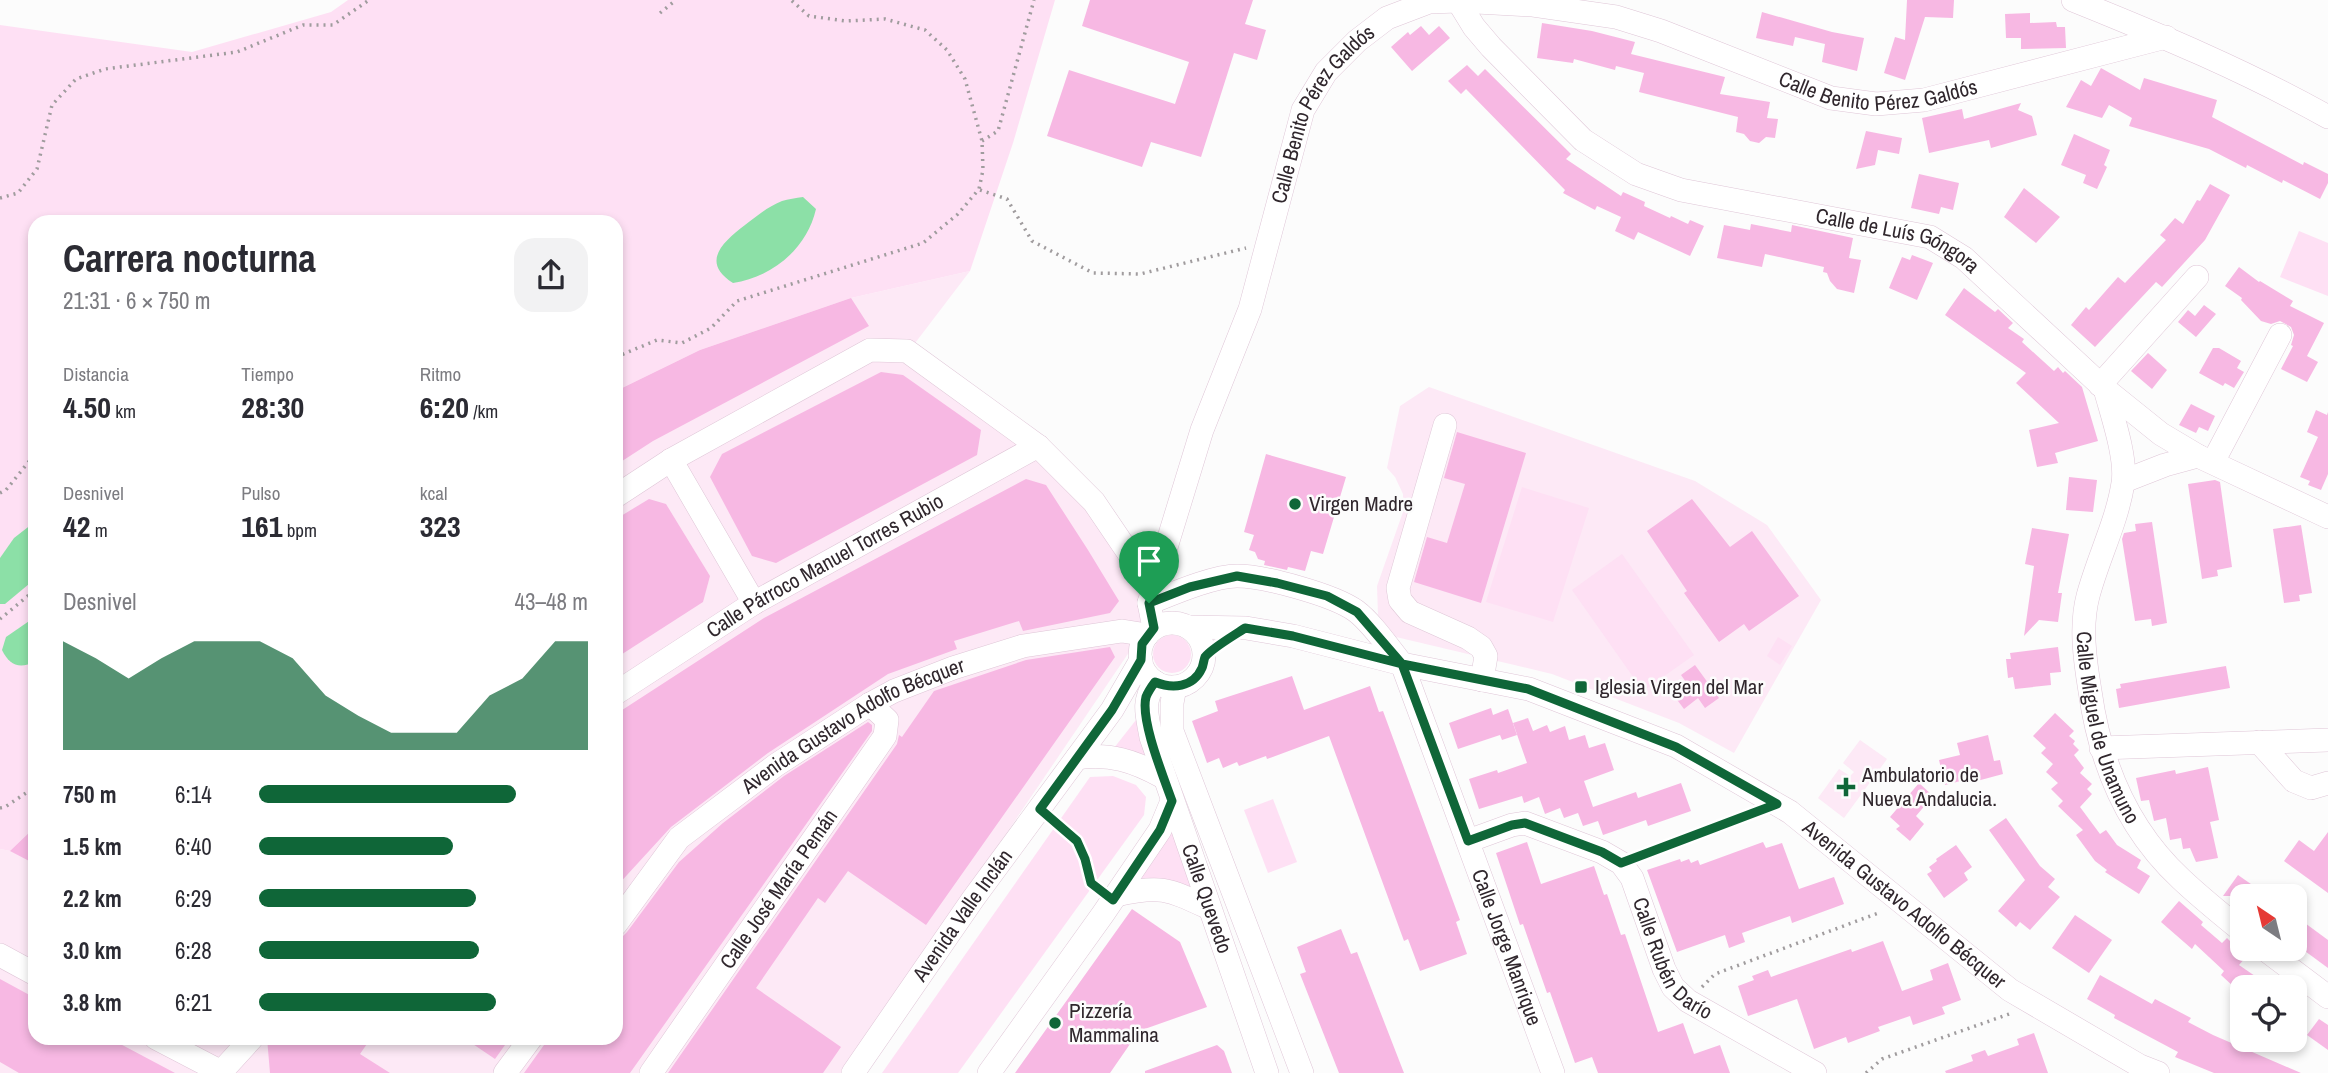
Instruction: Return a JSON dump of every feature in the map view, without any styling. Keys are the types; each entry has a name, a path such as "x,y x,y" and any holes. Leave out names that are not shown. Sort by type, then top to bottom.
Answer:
{"street":[{"path":"2073,0 2166,37 2280,90 2328,117"},
{"name":"Calle Benito Pérez Galdós","path":"1150,632 1151,596 1202,430 1250,309 1303,110 1326,72 1357,41 1387,18 1429,2 1458,1 1533,5 1616,17 1831,98 1876,104 1924,100 2166,37"},
{"name":"Calle de Luís Góngora","path":"1458,1 1474,27 1491,47 1583,140 1636,174 1681,190 1930,237 1964,258 2103,387 2161,434 2206,459 2328,517"},
{"path":"2197,277 2103,387 2119,438 2124,481 2165,465 2206,459 2280,335"},
{"path":"623,491 671,460 870,350 907,351 1038,446 1094,502 1151,596 1237,576 1327,596 1357,612 1402,664"},
{"path":"1445,425 1398,588 1400,600 1410,612 1468,638 1481,647 1486,656 1482,680"},
{"name":"Calle Párroco Manuel Torres Rubio","path":"623,688 754,603 1038,446"},
{"path":"671,460 754,603"},
{"name":"Calle Miguel de Unamuno","path":"2124,481 2087,598 2084,630 2096,731 2119,798 2154,850 2180,879 2230,921"},
{"path":"1173,622 1188,627 1199,636 1204,646 1202,668 1186,684 1155,677 1142,644 1150,632 1173,622"},
{"name":"Avenida Gustavo Adolfo Bécquer","path":"1188,627 1245,628 1293,636 1402,664 1528,689 1676,747 1790,812 2010,990 2140,1066 2158,1073"},
{"path":"1205,657 1245,628"},
{"name":"Avenida Gustavo Adolfo Bécquer","path":"623,914 679,838 776,765 894,691 953,668 1023,646 1122,631 1150,632"},
{"name":"Calle Jorge Manrique","path":"1402,664 1553,1073"},
{"name":"Avenida Valle Inclán","path":"853,1073 973,899 1112,710 1155,677"},
{"name":"Calle Quevedo","path":"1155,677 1146,696 1151,737 1267,1073"},
{"name":"Calle Quevedo","path":"1155,677 1172,703 1172,730 1302,1073"},
{"name":"Calle José María Pemán","path":"651,1073 885,736 887,720 870,704"},
{"path":"2101,748 2328,740"},
{"path":"2259,742 2294,781 2311,788 2328,783"},
{"path":"1077,758 1098,755 1123,758 1163,777"},
{"path":"989,1073 1160,830 1172,801"},
{"path":"1468,841 1525,823 1602,852 1621,863"},
{"name":"Calle Rubén Darío","path":"1621,863 1632,878 1664,969 1674,987 1688,1002 1815,1073"},
{"path":"1114,897 1141,890 1169,890 1209,908"},
{"path":"0,955 28,970"},
{"path":"2280,961 2328,997"},
{"path":"169,1045 222,1073 246,1045"},
{"path":"505,1073 526,1045"}],"path":[{"path":"0,198 18,193 37,169 52,105 76,79 105,69 237,52 303,26 333,25 369,0"},
{"path":"660,13 676,0"},
{"path":"623,354 657,340 682,343 711,328 737,302 923,243 958,214 979,189 983,170 982,141 965,79 947,50 925,30 885,19 846,21 809,16 791,0"},
{"path":"982,141 998,131 1034,0"},
{"path":"979,189 1007,199 1032,241 1093,274 1140,274 1244,248 1265,253"},
{"path":"0,493 6,490 28,463"},
{"path":"0,619 28,596"},
{"path":"0,807 5,807 28,791"},
{"path":"1621,863 1777,804"},
{"path":"1040,809 1077,841 1091,883 1114,897"},
{"path":"1688,1002 1715,974 1902,904"},
{"path":"1866,1073 1882,1059 2036,1005"}],"shaded area":[{"path":"348,0 1055,0 1013,143 970,271 851,298 700,350 623,388 623,215 28,215 28,834 10,851 0,849 0,25 192,52 331,12"},
{"path":"803,197 816,209 805,237 786,259 761,275 747,280 733,283 723,275 716,260 729,238 772,206 784,200"},
{"path":"2299,231 2328,243 2328,296 2280,277"},
{"path":"970,271 906,355 1091,503 1144,589 1138,639 844,1073 0,1073 0,849 10,851 28,834 28,1045 623,1045 623,388 700,350 851,298"},
{"path":"1429,387 1695,481 1767,525 1821,600 1734,753 1679,723 1552,674 1396,637 1378,615 1377,586 1403,512 1403,494 1387,468 1400,406"},
{"path":"1522,487 1589,508 1553,622 1486,602"},
{"path":"28,527 28,585 5,604 0,604 0,558 14,538"},
{"path":"1622,554 1694,655 1643,691 1572,590"},
{"path":"28,622 28,664 20,665 8,659 2,650 6,637"},
{"path":"1172,635 1185,641 1191,654 1185,667 1172,673 1159,667 1153,654 1159,641"},
{"path":"1778,637 1792,646 1780,665 1767,656"},
{"path":"1136,720 1147,760 1114,748"},
{"name":"Ambulatorio de Nueva Andalucia.","path":"1860,740 1887,759 1844,818 1818,798 1839,769 1850,776 1854,772 1843,763"},
{"path":"1113,776 1136,785 1146,797 1144,815 958,1073 882,1073 1090,777"},
{"path":"1273,799 1297,862 1268,873 1244,810"},
{"path":"1172,832 1193,890 1165,880 1136,881"}],"building":[{"path":"1090,0 1253,0 1245,24 1266,30 1257,60 1234,53 1201,157 1151,142 1142,167 1047,136 1069,70 1175,104 1189,62 1082,26"},
{"path":"1907,0 1954,0 1953,18 1925,17 1905,80 1884,73 1895,37 1905,40"},
{"path":"1762,12 1864,38 1857,71 1822,62 1825,44 1795,37 1793,46 1756,38"},
{"path":"2030,13 2030,23 2056,22 2057,27 2065,27 2066,48 2021,49 2021,38 2006,38 2005,14"},
{"path":"1542,23 1592,31 1635,42 1631,54 1725,77 1720,94 1770,102 1767,118 1778,119 1775,138 1766,137 1759,143 1750,141 1744,134 1736,132 1738,117 1639,92 1644,73 1616,66 1615,70 1574,59 1573,63 1537,58"},
{"path":"1421,26 1429,35 1439,26 1450,38 1412,71 1391,47 1408,32 1410,35"},
{"path":"1467,65 1478,76 1485,69 1571,154 1566,159 1621,196 1623,192 1670,218 1671,216 1688,224 1690,220 1704,226 1690,256 1638,232 1634,240 1615,231 1621,217 1597,206 1595,210 1563,193 1565,190 1466,89 1461,94 1448,81"},
{"path":"2101,68 2140,90 2144,78 2217,100 2212,117 2303,165 2304,162 2328,174 2328,183 2320,199 2283,180 2282,183 2247,165 2246,168 2209,149 2129,126 2132,118 2109,105 2102,118 2066,107 2081,80 2091,86"},
{"path":"2021,103 2018,110 2032,116 2037,135 1991,148 1989,140 1929,153 1922,118 1962,109 1964,119"},
{"path":"1866,131 1902,138 1899,154 1878,150 1875,165 1856,169"},
{"path":"2074,134 2110,150 2104,165 2107,167 2097,189 2083,183 2086,175 2061,165"},
{"path":"1919,174 1959,183 1953,210 1941,207 1939,214 1911,208"},
{"path":"2210,184 2230,195 2205,240 2162,287 2156,282 2095,347 2071,325 2086,307 2089,310 2118,277 2125,283 2166,240 2160,235 2175,218 2183,224"},
{"path":"2024,188 2060,217 2036,243 2004,217"},
{"path":"1751,224 1791,232 1792,225 1853,238 1849,258 1861,260 1854,293 1837,289 1827,273 1823,272 1824,267 1765,254 1762,267 1717,258 1724,225 1750,230"},
{"path":"1912,255 1933,263 1917,300 1889,288 1902,257 1910,260"},
{"path":"2239,267 2293,301 2290,306 2324,323 2307,356 2318,362 2307,382 2281,369 2293,346 2294,335 2291,327 2280,321 2271,324 2261,321 2242,298 2225,286"},
{"path":"1964,288 1995,312 1998,309 2013,323 2008,328 2024,339 2022,342 2054,371 2058,367 2063,373 2065,371 2082,387 2098,441 2055,453 2058,463 2037,467 2029,430 2059,423 2016,383 2026,373 1945,315"},
{"path":"851,298 869,326 653,441 623,460 623,388 700,350"},
{"path":"2204,305 2216,314 2196,337 2178,322 2188,310 2195,316"},
{"path":"2213,348 2219,348 2241,361 2237,368 2244,372 2234,388 2225,383 2223,386 2199,373"},
{"path":"2148,353 2167,370 2152,389 2131,371"},
{"path":"881,372 903,375 981,430 977,455 776,563 752,556 710,477 722,454"},
{"path":"2191,404 2215,416 2208,431 2199,427 2196,433 2179,425"},
{"path":"2316,410 2327,415 2328,412 2328,474 2321,490 2308,485 2310,481 2300,477 2318,437 2307,432"},
{"path":"1457,432 1526,453 1481,603 1414,582 1427,537 1447,543 1465,484 1444,478"},
{"name":"Virgen Madre","path":"1266,454 1346,477 1323,554 1311,551 1305,571 1264,565 1265,561 1258,559 1255,552 1249,550 1254,535 1244,532"},
{"path":"2069,477 2097,480 2093,512 2066,510"},
{"path":"1026,479 1046,485 1119,601 1110,613 1023,631 1019,621 954,641 957,649 888,674 768,753 671,827 623,879 623,709 764,618"},
{"path":"2215,480 2220,482 2232,567 2217,570 2218,576 2202,579 2188,484"},
{"path":"649,499 666,504 710,576 703,602 623,653 623,515"},
{"path":"1692,499 1730,547 1752,531 1799,596 1749,631 1744,624 1719,642 1684,593 1687,591 1647,531"},
{"path":"2152,522 2167,623 2152,626 2151,619 2135,621 2122,539 2124,533 2136,531 2135,524"},
{"path":"2301,525 2312,593 2299,595 2300,601 2284,603 2273,529"},
{"path":"2032,528 2069,534 2058,593 2062,593 2058,622 2039,620 2024,636 2034,566 2025,564"},
{"path":"1110,647 1115,657 926,925 848,871 825,903 818,898 756,988 841,1047 823,1073 668,1073 897,744 899,735 902,737 934,691 1026,660"},
{"path":"2058,647 2061,672 2050,673 2051,685 2015,689 2013,677 2008,678 2006,659 2011,659 2010,653"},
{"path":"1695,665 1719,698 1705,708 1698,698 1684,709 1672,693 1686,682 1681,675"},
{"path":"2226,666 2230,688 2119,708 2116,689 2121,688 2120,684"},
{"path":"1292,676 1304,710 1370,686 1379,712 1383,711 1460,920 1456,922 1467,954 1420,971 1408,939 1404,941 1329,736 1267,759 1266,756 1239,766 1237,762 1223,768 1219,758 1207,763 1192,721 1218,711 1215,701"},
{"path":"1491,708 1493,715 1508,709 1517,735 1502,740 1500,735 1458,749 1449,723"},
{"path":"2055,713 2074,731 2069,736 2079,750 2074,755 2084,768 2080,773 2092,784 2087,789 2092,794 2080,807 2100,834 2106,830 2117,845 2141,860 2137,868 2150,876 2139,894 2105,872 2107,870 2095,861 2076,835 2083,830 2058,806 2063,801 2051,789 2058,783 2046,772 2053,764 2041,753 2046,748 2033,736"},
{"path":"1528,718 1533,731 1547,725 1550,732 1565,726 1569,740 1585,735 1589,748 1605,743 1614,770 1584,781 1593,807 1636,792 1638,798 1681,783 1691,811 1648,826 1646,820 1603,835 1598,821 1583,826 1578,813 1564,818 1560,808 1545,814 1539,797 1524,803 1522,796 1479,809 1469,779 1527,763 1513,723"},
{"path":"868,722 872,725 872,731 630,1073 524,1073 544,1045 623,1045 623,936 679,862 723,823 784,776"},
{"path":"1988,735 1994,761 2000,760 2003,774 1945,785 1939,760 1960,755 1957,743"},
{"path":"2208,767 2219,820 2210,822 2218,858 2196,862 2190,848 2183,849 2181,838 2170,840 2166,818 2154,821 2149,800 2141,801 2136,778"},
{"path":"1919,783 1933,796 1916,816 1924,824 1910,841 1896,829 1900,826 1890,817"},
{"path":"2006,818 2040,866 2055,879 2048,887 2060,897 2030,930 2020,922 2016,927 1998,911 2025,880 1989,830"},
{"path":"2328,832 2328,893 2284,861 2299,840 2314,851"},
{"path":"28,834 28,860 10,851"},
{"path":"1527,842 1541,884 1594,866 1621,935 1625,934 1658,1032 1683,1023 1694,1054 1720,1045 1730,1073 1598,1073 1592,1057 1575,1063 1523,924 1520,925 1496,853"},
{"path":"1763,842 1766,848 1782,843 1799,889 1834,877 1844,904 1792,923 1790,916 1742,933 1745,942 1729,948 1725,935 1677,952 1647,870 1680,859 1681,862 1689,859 1691,863 1698,860 1700,865"},
{"path":"1956,845 1972,867 1964,873 1968,880 1944,898 1927,874 1932,871 1929,867 1936,859"},
{"path":"2238,875 2251,884 2232,884"},
{"path":"2230,886 2230,896 2223,896"},
{"path":"2179,901 2222,943 2227,938 2230,941 2230,961 2242,961 2239,965 2254,975 2230,975 2230,983 2221,975 2224,971 2195,944 2192,949 2161,922"},
{"path":"1132,909 1180,942 1207,1007 1139,1031 1110,1073 1015,1073"},
{"path":"2075,915 2112,940 2089,973 2052,948"},
{"path":"2307,925 2328,940 2328,968 2307,953"},
{"path":"1341,929 1351,954 1357,952 1404,1073 1339,1073 1300,974 1306,972 1297,947"},
{"path":"1883,941 1902,991 1933,980 1930,970 1948,963 1961,1000 1942,1007 1945,1014 1913,1025 1910,1016 1878,1027 1880,1031 1848,1043 1846,1037 1814,1049 1797,999 1748,1016 1738,986 1754,980 1752,976 1768,970 1771,977 1851,949 1852,952"},
{"path":"2100,975 2152,1004 2155,999 2191,1018 2188,1022 2230,1042 2230,1052 2252,1052 2301,1073 2214,1073 2175,1057 2178,1052 2114,1018 2115,1015 2087,999"},
{"path":"0,979 28,994 28,1045 122,1045 175,1073 19,1073 0,1062"},
{"path":"2319,1019 2328,1025 2328,1050 2307,1035"},
{"path":"2034,1033 2048,1073 1945,1071 1973,1061 1971,1055 1985,1050 1988,1056 2019,1045 2017,1039"},
{"path":"268,1045 366,1045 360,1054 390,1073 270,1073"},
{"path":"474,1045 505,1045 495,1059"},
{"path":"1217,1045 1224,1051 1232,1073 1145,1073 1145,1071"}],"place":[{"name":"Virgen Madre","path":"1295,504"},
{"name":"Iglesia Virgen del Mar","path":"1581,687"},
{"name":"Ambulatorio de Nueva Andalucia.","path":"1846,787"},
{"name":"Pizzería Mammalina","path":"1055,1023"}],"route":[{"path":"1149,603 1154,628 1142,644 1141,660 1112,710 1040,809 1077,841 1091,883 1113,900 1160,830 1172,801 1151,737 1146,696 1155,682 1175,687 1186,684 1202,668 1205,657 1245,628 1293,636 1402,664 1528,689 1676,747 1777,804 1621,863 1602,852 1525,823 1468,841 1402,664 1357,612 1327,596 1237,576 1190,587 1149,603"}]}
